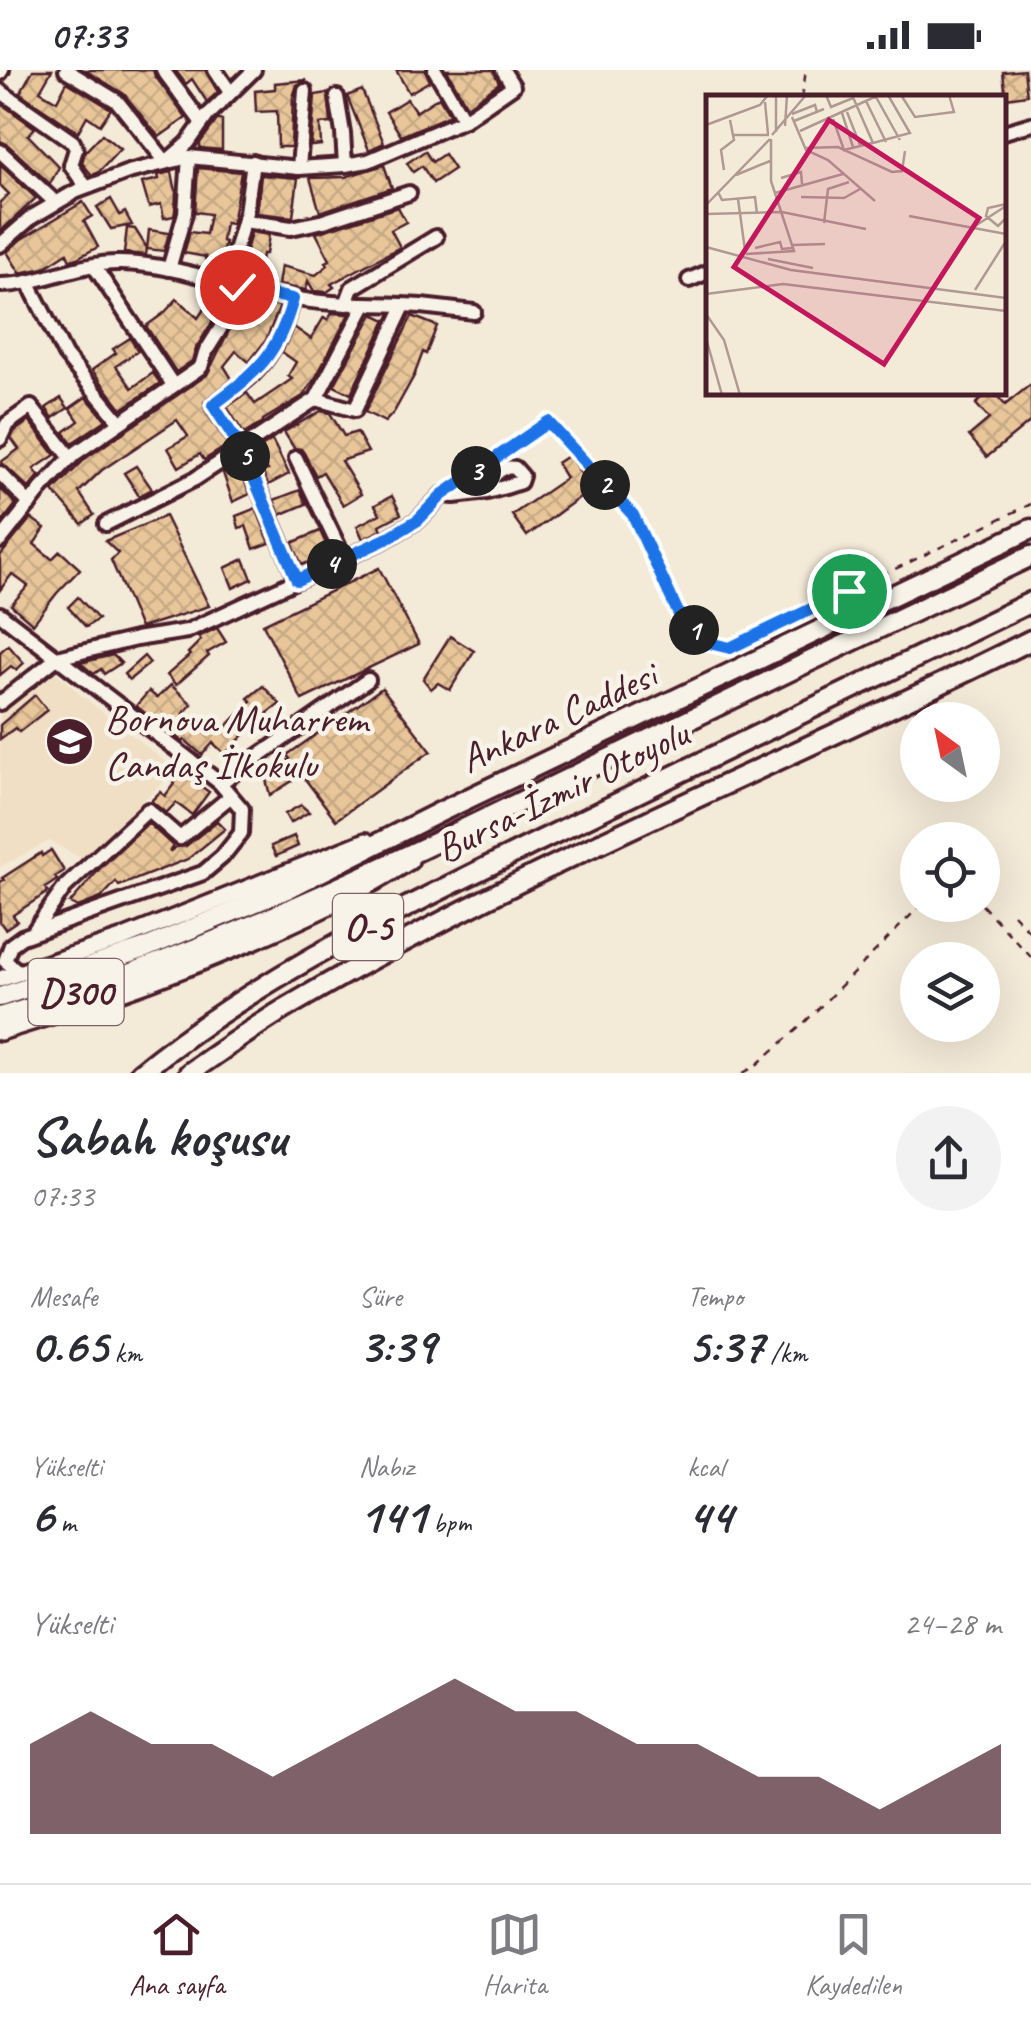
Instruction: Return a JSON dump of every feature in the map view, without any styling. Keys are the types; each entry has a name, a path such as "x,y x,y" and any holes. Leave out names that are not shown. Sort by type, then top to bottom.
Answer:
{"highway":[{"name":"Ankara Caddesi","path":"0,997 147,958 440,812 1031,529"},
{"name":"Ankara Caddesi","path":"0,1016 147,958 289,910 1031,556"},
{"name":"Bursa-İzmir Otoyolu","path":"140,1073 274,979 386,916 1031,602"},
{"name":"Bursa-İzmir Otoyolu","path":"189,1073 293,1004 404,941 628,830 1031,640"}],"main road":[{"name":"Ankara Caddesi","path":"0,979 122,939 440,812"},
{"name":"Ankara Caddesi","path":"0,1032 100,1002 320,912 371,887 451,835"}],"street":[{"path":"66,70 118,101 166,162"},
{"path":"163,70 202,123"},
{"path":"215,70 230,92"},
{"path":"166,162 254,70"},
{"path":"434,70 464,120"},
{"path":"0,246 32,217 86,188 189,156 299,168 368,161 464,120 512,86 504,70"},
{"path":"0,91 73,142 76,148 71,165 86,188"},
{"path":"299,168 305,92"},
{"path":"337,97 345,165"},
{"path":"1006,131 1031,124"},
{"path":"0,151 56,203"},
{"path":"169,269 185,212 189,156"},
{"path":"0,540 70,458 201,367 220,329 254,162"},
{"path":"244,221 291,228 409,193"},
{"path":"0,222 12,234"},
{"path":"346,304 352,288 436,237"},
{"path":"0,286 118,262 169,269 293,299 474,312"},
{"path":"94,266 173,385"},
{"path":"689,280 706,273"},
{"path":"28,282 65,355 120,422"},
{"path":"293,299 288,318 266,360 213,405 242,450 297,580"},
{"path":"106,524 195,479 316,399 365,305"},
{"path":"316,399 355,410 404,306"},
{"path":"0,439 6,424 31,406 70,458"},
{"path":"296,458 344,558"},
{"path":"0,473 30,504"},
{"path":"0,703 58,658 188,631 386,539 418,520 442,495 490,491"},
{"path":"0,614 220,783 242,809 241,833 203,873 22,936 2,960 21,973"},
{"path":"0,636 14,624"},
{"path":"220,783 368,680"},
{"path":"32,933 65,887 148,810 180,838 231,796"}],"path":[{"path":"802,95 806,70"},
{"path":"442,495 548,422 633,515 681,619 709,643 730,648 1031,504"},
{"path":"1012,914 1031,932"},
{"path":"743,1073 802,1024 904,922"},
{"path":"998,922 1031,957"}],"shaded area":[{"name":"Bornova Muharrem Candaş İlkokulu","path":"56,672 176,770 81,858 49,841 0,867 0,715"}],"building":[{"path":"33,70 52,70 40,91 57,101 67,82 111,109 100,125 87,116 78,132 20,93"},
{"path":"85,70 153,70 186,118 159,137 124,94"},
{"path":"175,70 205,70 218,92 207,102 192,79 186,84"},
{"path":"396,70 425,70 430,81 409,93"},
{"path":"447,70 493,70 499,83 467,106"},
{"path":"1024,70 1027,95 1006,98 1003,72"},
{"path":"307,80 297,85 293,97 291,147 278,147 277,111 256,112 255,91 275,89 275,83"},
{"path":"362,90 384,143 369,150 347,96"},
{"path":"328,93 331,123 320,124 321,145 311,146 315,95"},
{"path":"439,97 450,115 401,136 386,112 407,99 416,112"},
{"path":"0,103 35,128 28,135 59,167 50,184 0,141"},
{"path":"217,120 222,120 222,150 200,148 200,143"},
{"path":"102,134 120,149 92,175 82,163 85,152"},
{"path":"425,151 432,162 444,154 454,169 433,183 422,166 413,172 407,163"},
{"path":"0,165 36,198 0,232 0,202 9,194 0,185"},
{"path":"384,165 392,188 320,212 310,178 345,177"},
{"path":"198,168 241,172 232,224 225,223 220,263 184,253 190,232 206,234 210,214 195,212"},
{"path":"172,172 175,211 174,216 164,218 161,204 149,207 142,183"},
{"path":"261,175 298,178 293,217 257,213"},
{"path":"111,199 120,215 125,212 132,225 111,229 97,207"},
{"path":"83,202 92,216 84,221 98,247 70,260 67,253 44,268 20,273 7,252"},
{"path":"398,207 406,222 391,230 400,247 331,284 334,287 327,292 314,291 308,281 306,290 278,285 281,266 316,275 328,265 330,260 316,233"},
{"path":"127,228 135,229 147,248 146,255 124,253"},
{"path":"149,230 169,233 164,251 147,249"},
{"path":"251,232 269,235 258,281 240,276"},
{"path":"216,291 224,293 211,324 192,361 176,372 146,326 177,299 198,318"},
{"path":"261,302 280,306 266,340 249,362 236,351 224,366 232,379 204,402 205,410 228,445 204,460 200,454 179,467 168,448 188,436 177,420 102,470 79,492 94,515 82,524 53,491 86,458 207,375 234,320 250,325"},
{"path":"332,313 349,314 303,396 244,434 227,407 247,393 255,404 292,379 288,376 296,362 282,352 294,327 311,339 324,317 328,320"},
{"path":"373,314 386,320 351,394 334,386"},
{"path":"412,316 437,326 426,354 423,352 414,376 385,422 365,412"},
{"path":"130,338 138,351 116,366 132,388 153,373 160,383 122,409 92,370"},
{"path":"1031,384 1031,421 987,457 969,436 989,419 976,404 986,395 997,395 1005,405"},
{"path":"86,397 106,420 72,443 64,432 79,421 70,408"},
{"path":"61,398 68,408 53,418 46,408"},
{"path":"321,411 330,413 344,436 357,432 368,452 341,461 361,494 343,505 323,472 316,476 304,453 294,448 284,432"},
{"path":"29,421 55,455 34,469 39,476 29,488 1,462 19,449 11,438"},
{"path":"272,440 289,474 268,485 262,471 268,470 255,451"},
{"path":"569,455 591,489 527,536 512,515 566,478 557,463"},
{"path":"237,463 250,494 233,502 223,473"},
{"path":"136,466 152,489 139,496 124,473"},
{"path":"0,488 16,504 0,525"},
{"path":"300,490 306,504 280,515 274,500"},
{"path":"392,496 401,514 363,539 357,526 380,514 375,505"},
{"path":"256,508 270,543 254,549 246,526 239,528 236,516"},
{"path":"165,516 209,606 140,628 111,560 118,553 105,541"},
{"path":"31,518 45,528 34,544 52,559 60,551 80,569 33,624 11,605 28,586 12,574 0,590 0,556"},
{"path":"320,531 330,553 302,565 292,543"},
{"path":"244,559 252,579 233,588 225,568"},
{"path":"379,568 419,644 302,700 263,624"},
{"path":"78,597 98,619 86,627 68,607"},
{"path":"217,628 226,642 207,653 209,656 176,685 167,675 190,655 201,640 199,637"},
{"path":"450,636 474,651 450,690 438,683 431,689 423,679"},
{"path":"8,645 24,663 16,670 11,666 0,675 0,652"},
{"path":"113,655 121,663 104,674 101,669 94,674 80,663"},
{"path":"144,656 150,663 129,680 124,674"},
{"path":"171,685 192,704 183,714 198,727 208,717 223,730 251,701 248,698 263,686 280,704 225,754 213,743 202,755 136,706 149,691 157,698"},
{"path":"382,688 431,751 336,820 302,775 270,795 265,776 290,759 287,755"},
{"path":"35,695 47,710 19,732 15,728 0,739 0,725"},
{"path":"182,773 209,792 192,815 176,803 166,813 151,801 160,792 165,796"},
{"path":"301,805 309,812 290,823 285,814"},
{"path":"217,821 225,829 188,859 119,886 116,882 101,898 78,907 70,903 148,823 173,846 169,852 186,846"},
{"path":"294,836 298,846 276,856 271,846"},
{"path":"51,850 64,871 45,888 48,892 13,915 17,921 5,929 0,922 2,878"}],"place":[{"name":"Bornova Muharrem Candaş İlkokulu","path":"70,742"}],"route":[{"path":"237,287 293,299 288,318 266,360 213,405 242,450 297,580 418,520 442,495 548,422 633,515 681,619 709,643 730,648 849,591"}]}
